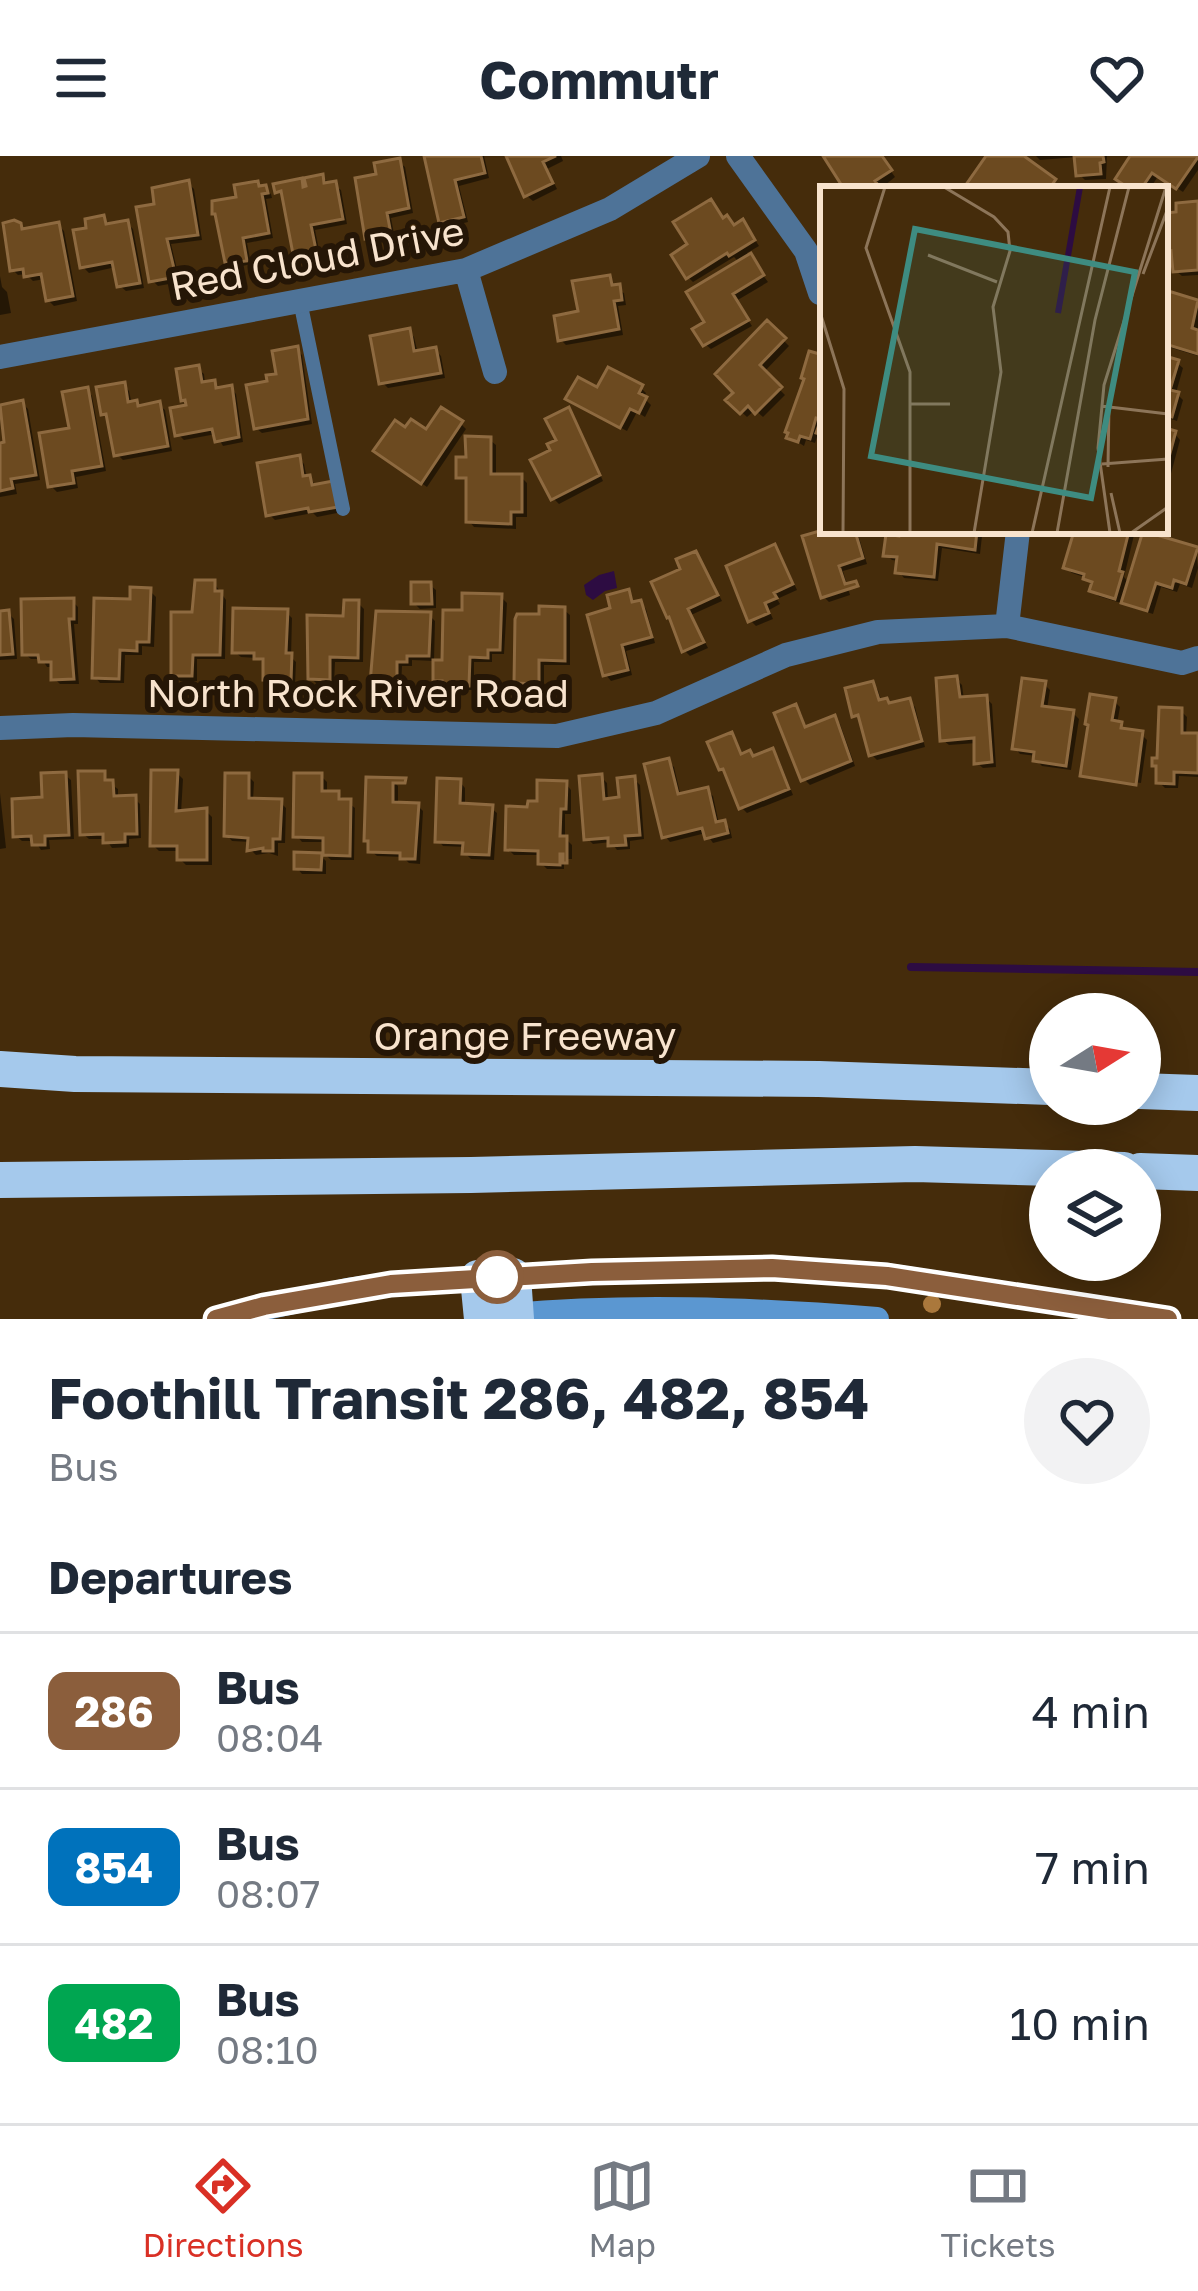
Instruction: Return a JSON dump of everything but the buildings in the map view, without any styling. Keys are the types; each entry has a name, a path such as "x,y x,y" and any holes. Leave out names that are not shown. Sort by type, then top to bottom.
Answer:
{"highway":[{"name":"Orange Freeway","path":"0,1069 98,1074 819,1079 1029,1087"},
{"path":"1161,1092 1198,1093"},
{"path":"0,1180 915,1164 1029,1167"},
{"path":"1161,1172 1198,1173"},
{"path":"494,1318 495,1277"}],"main road":[{"path":"216,1319 348,1290 495,1277 772,1268 887,1276 1169,1319"},
{"path":"494,1318 612,1308 780,1311 878,1319"}],"street":[{"name":"Red Cloud Drive","path":"0,357 466,270 610,209 698,156"},
{"path":"738,156 806,251 820,293"},
{"path":"466,270 495,372"},
{"path":"1007,626 1018,534"},
{"name":"North Rock River Road","path":"0,728 74,725 557,736 656,713 786,655 878,632 1007,626 1182,663 1198,658"}],"lane":[{"path":"300,301 343,509"}],"shaded area":[{"path":"614,571 617,588 593,600 586,595 584,585"}],"waterway":[{"path":"911,967 1198,972"}],"bus line":[{"name":"286","path":"216,1319 391,1284 772,1268 887,1276 1168,1319"}]}
